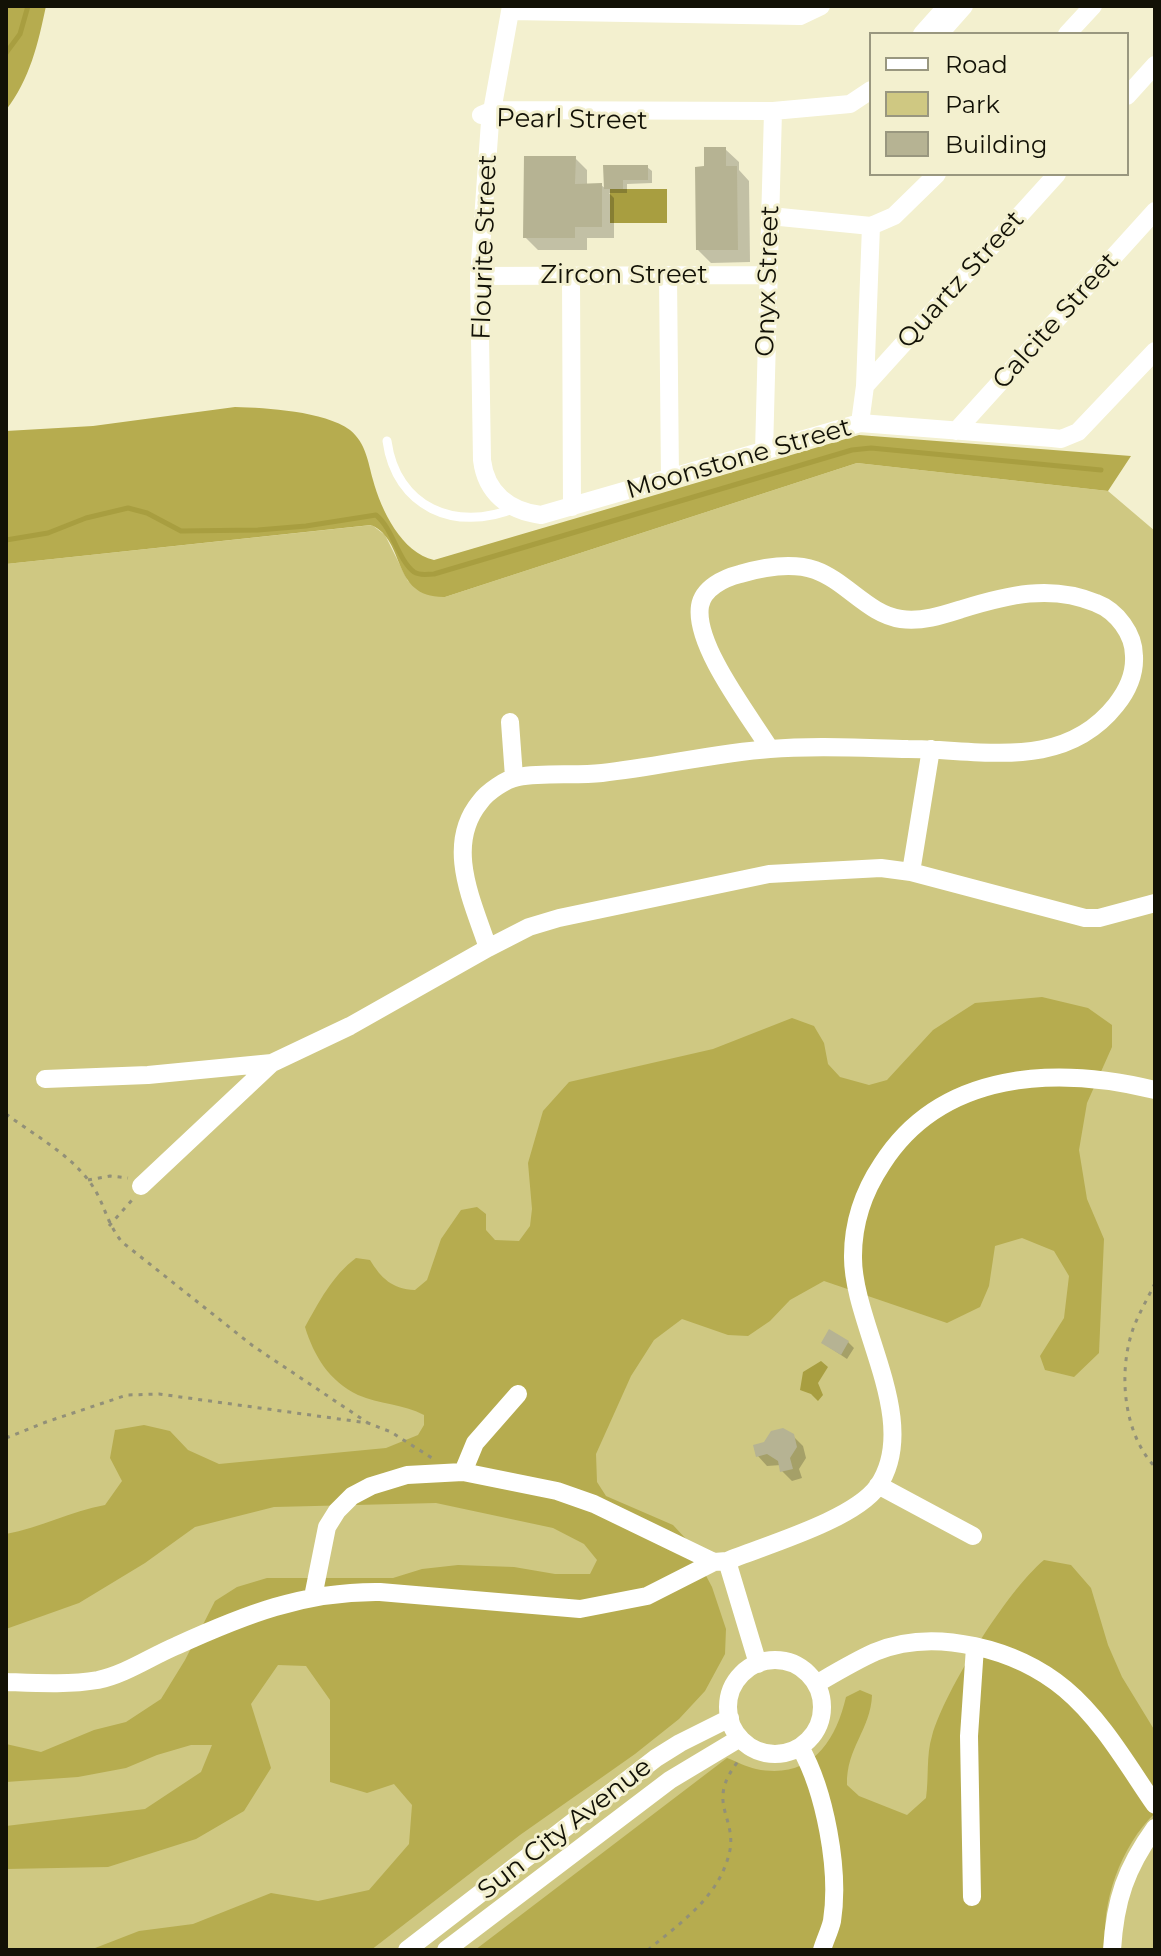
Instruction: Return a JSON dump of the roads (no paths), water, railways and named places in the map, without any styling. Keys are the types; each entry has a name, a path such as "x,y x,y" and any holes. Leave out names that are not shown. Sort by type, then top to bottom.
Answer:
{"street":[{"path":"511,8 693,10 800,16 821,6"},
{"path":"924,32 947,6"},
{"path":"941,32 964,6"},
{"path":"1069,32 1093,6"},
{"name":"Flourite Street","path":"511,8 491,116 479,276 484,478 490,488 515,508"},
{"path":"1129,94 1155,65"},
{"name":"Pearl Street","path":"773,116 850,104 869,91"},
{"name":"Pearl Street","path":"491,116 853,116 869,109"},
{"name":"Onyx Street","path":"764,452 773,116"},
{"path":"770,216 871,226 894,216 935,176"},
{"name":"Quartz Street","path":"865,386 1055,176"},
{"name":"Calcite Street","path":"956,431 1155,211"},
{"path":"860,423 865,386 871,226"},
{"path":"668,275 670,479"},
{"name":"Zircon Street","path":"479,276 768,275"},
{"path":"571,276 572,507"},
{"name":"Moonstone Street","path":"515,508 541,515 860,423 1069,437 1085,426 1155,351"},
{"path":"488,948 464,876 462,844 479,802 514,777 600,773 770,749 931,749 1029,753 1061,746 1091,730 1107,716 1134,675 1135,651 1124,626 1109,609 1054,591 1010,596 935,617 900,619 881,612 816,570 794,565 734,575 710,588 700,603 701,630 712,657 770,749"},
{"path":"510,722 514,777"},
{"path":"911,872 931,749"},
{"path":"141,1186 272,1063 350,1026 529,927 559,918 769,874 866,869 911,872 1085,918 1099,918 1155,903"},
{"path":"45,1079 148,1075 272,1063"},
{"path":"6,1682 76,1682 113,1676 256,1611 313,1597 380,1592 580,1609 647,1596 720,1562 829,1520 863,1500 878,1485 891,1448 891,1414 856,1283 853,1258 855,1230 862,1203 874,1175 889,1153 924,1116 946,1101 972,1091 1011,1082 1072,1078 1095,1078 1155,1090"},
{"path":"457,1472 475,1443 518,1394"},
{"path":"313,1597 327,1527 352,1496 371,1486 407,1475 457,1472 574,1497 720,1562 758,1664"},
{"path":"878,1485 973,1536"},
{"path":"816,1684 877,1651 910,1644 939,1642 975,1647 1011,1658 1064,1688 1085,1708 1155,1805"},
{"path":"972,1897 969,1736 975,1647"},
{"path":"776,1661 795,1665 816,1684 822,1703 819,1723 800,1747 776,1754 746,1743 730,1718 728,1707 734,1686 748,1669 758,1664 776,1661"},
{"name":"Sun City Avenue","path":"407,1950 656,1758 730,1718"},
{"name":"Sun City Avenue","path":"446,1950 670,1780 746,1743"},
{"path":"800,1747 819,1789 828,1837 833,1890 832,1922 822,1950"},
{"path":"1112,1950 1114,1916 1124,1880 1155,1828"}],"lane":[{"path":"387,441 395,474 405,489 429,508 474,518 495,516 515,508"}],"waterway":[{"path":"6,53 20,34 28,6"},
{"path":"6,540 48,533 86,518 128,508 147,513 181,531 258,530 376,515 387,528 408,567 419,574 434,574 852,450 871,448 1101,470"}]}
